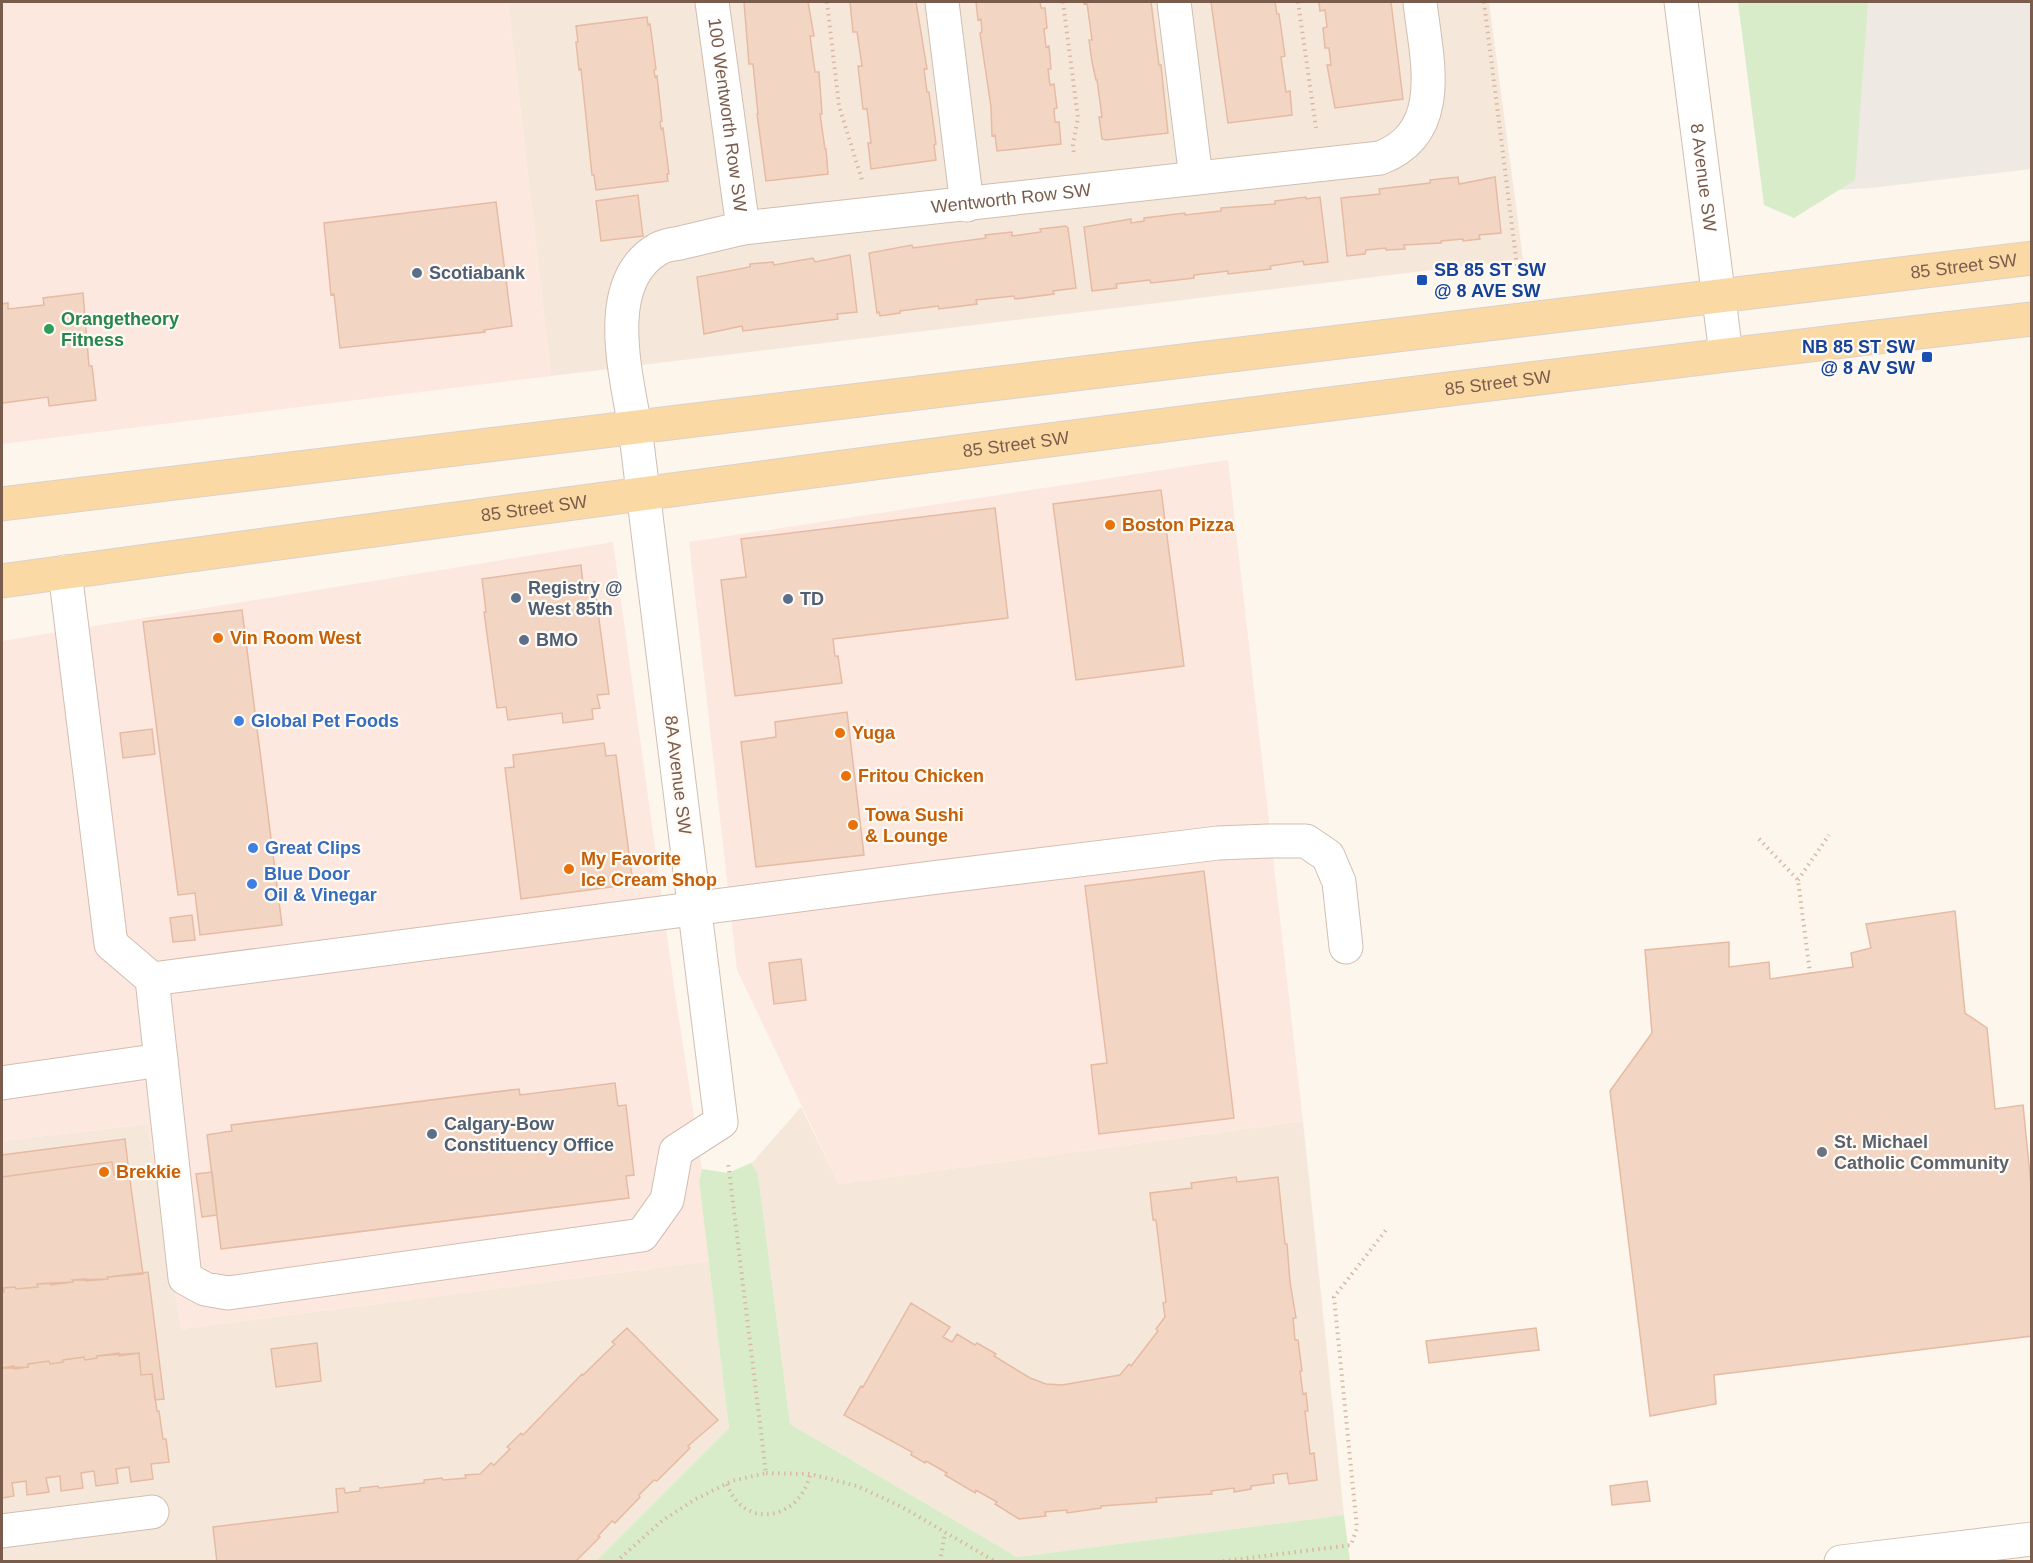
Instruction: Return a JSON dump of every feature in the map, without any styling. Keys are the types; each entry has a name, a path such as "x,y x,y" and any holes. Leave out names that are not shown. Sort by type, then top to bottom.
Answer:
{"main road":[{"name":"85 Street SW","path":"2,504 1719,294 2031,258"},
{"name":"85 Street SW","path":"2,581 643,493 1726,354 2031,319"}],"street":[{"name":"100 Wentworth Row SW","path":"712,2 743,228"},
{"path":"942,2 967,205"},
{"path":"1174,2 1196,178"},
{"name":"Wentworth Row SW","path":"635,427 624,353 622,320 628,283 639,265 660,248 743,228 1380,158 1404,146 1416,131 1425,113 1428,87 1420,2"},
{"name":"8 Avenue SW","path":"1681,2 1726,354"},
{"name":"8A Avenue SW","path":"635,427 721,1122"},
{"path":"65,572 111,944 152,979 185,1278 205,1289 228,1293 642,1235 667,1200 676,1151 721,1122"},
{"path":"152,979 1218,843 1306,841 1328,856 1339,882 1346,947"},
{"path":"2,1083 161,1060"},
{"path":"2,1531 152,1512"},
{"path":"1840,1562 1928,1556 2031,1539"}],"path":[{"path":"827,2 839,106 862,178 866,214"},
{"path":"1063,2 1078,118 1073,145 1078,192"},
{"path":"1298,2 1321,164"},
{"path":"1484,2 1517,266"},
{"path":"1798,880 1829,835"},
{"path":"1759,839 1798,880 1810,973"},
{"path":"721,1122 729,1166 766,1473"},
{"path":"1217,1562 1351,1545 1357,1528 1334,1297 1386,1230"},
{"path":"616,1562 663,1520 694,1500 732,1481 766,1473 810,1474 865,1489 902,1507 996,1562"},
{"path":"727,1484 730,1493 738,1503 750,1511 773,1514 784,1511 800,1499 808,1484 810,1474"},
{"path":"940,1562 945,1532"}],"shaded area":[{"path":"2,2 508,2 551,376 2,444"},
{"path":"508,2 1489,2 1523,259 551,376"},
{"path":"1738,2 2031,2 2031,169 1871,188 1822,191"},
{"path":"1228,460 1303,1121 839,1184 737,970 689,542"},
{"path":"613,542 675,993 702,1169 699,1181 709,1261 181,1329 148,1124 2,1141 2,641"},
{"path":"801,1107 839,1184 1303,1121 1344,1515 1017,1557 790,1424 758,1174 751,1164"},
{"path":"148,1124 181,1329 709,1261 729,1428 596,1561 2,1561 2,1141"}],"green space":[{"path":"1738,2 1868,2 1855,180 1794,218 1764,205"},
{"path":"751,1163 758,1174 790,1424 1017,1557 1344,1515 1350,1561 596,1561 729,1428 699,1181 702,1169 728,1173"}],"building":[{"path":"744,2 808,2 814,36 810,36 815,72 819,72 822,114 820,114 828,174 766,181 753,64 749,64"},
{"path":"850,2 916,2 927,69 924,69 936,144 934,145 936,160 871,169 867,109 863,109 858,66 862,66 857,32 853,32"},
{"path":"976,2 1040,2 1041,8 1045,8 1047,28 1044,29 1046,47 1049,46 1051,69 1048,69 1050,85 1054,84 1057,108 1054,109 1055,122 1059,122 1061,144 997,151 995,135 992,136 991,107 980,33 982,32 981,19 978,20"},
{"path":"1084,2 1151,2 1159,65 1161,65 1168,133 1102,139 1099,117 1102,117 1089,40 1092,40 1087,3 1084,4"},
{"path":"1211,2 1275,2 1285,56 1281,57 1286,92 1290,91 1292,115 1228,123"},
{"path":"1319,2 1391,2 1403,99 1335,108 1327,65 1331,65 1329,48 1325,48 1323,28 1327,27 1325,10 1320,11"},
{"path":"647,17 656,69 654,70 655,77 657,76 662,121 660,122 661,129 663,128 668,181 596,190 594,175 592,175 581,69 579,70 576,26"},
{"path":"1458,177 1459,184 1495,177 1501,233 1479,235 1480,239 1404,245 1405,249 1366,250 1365,254 1347,256 1341,198 1380,194 1379,189"},
{"path":"638,195 643,236 601,241 596,201"},
{"path":"1306,197 1306,199 1320,197 1328,262 1304,265 1303,261 1270,266 1271,269 1228,274 1228,271 1151,283 1150,280 1116,284 1117,288 1092,291 1084,227 1131,219 1131,223 1144,221 1144,218 1221,211 1221,208 1275,204 1275,201"},
{"name":"Scotiabank","path":"496,202 512,326 484,330 485,332 340,348 334,294 331,295 324,223"},
{"path":"1066,226 1076,288 1053,291 1054,294 1015,299 1014,296 976,300 977,304 939,309 938,306 880,316 879,312 877,313 869,253 912,245 913,248 986,238 985,235 1012,232 1012,236"},
{"path":"850,255 857,312 837,314 838,319 743,331 742,326 704,334 697,277 750,267 750,264 773,262 774,265 813,258 815,262"},
{"path":"83,293 89,366 92,366 96,400 49,406 48,397 3,403 2,406 2,304 8,303 8,309 44,305 43,298"},
{"path":"1161,490 1184,666 1076,680 1053,504"},
{"path":"995,508 1008,618 833,639 842,683 735,696 721,580 746,577 741,539"},
{"path":"581,565 583,584 594,582 609,694 597,695 600,708 592,709 593,719 563,723 562,713 508,720 506,707 497,708 484,612 486,612 482,579"},
{"path":"242,610 282,925 200,935 195,893 178,895 143,622"},
{"path":"847,712 864,855 756,867 741,742 776,737 775,722"},
{"path":"152,729 155,754 123,758 120,733"},
{"path":"604,743 606,756 616,755 633,884 521,899 505,768 514,767 513,755"},
{"path":"1204,871 1234,1118 1099,1134 1091,1065 1107,1063 1085,886"},
{"name":"St. Michael Catholic Community","path":"1955,911 1965,1013 1987,1028 1995,1109 2023,1105 2032,1195 2032,1336 1714,1375 1716,1404 1650,1416 1610,1091 1652,1033 1645,950 1729,942 1729,967 1769,962 1770,979 1853,967 1851,953 1871,948 1866,924"},
{"path":"192,915 195,940 173,942 170,918"},
{"path":"801,959 806,1000 774,1004 769,963"},
{"path":"615,1083 618,1106 626,1105 634,1175 626,1176 629,1198 221,1249 207,1135 232,1131 231,1125 519,1089 520,1095"},
{"path":"125,1139 129,1173 114,1175 112,1162 2,1177 2,1155"},
{"path":"112,1162 114,1175 129,1173 143,1274 86,1281 86,1279 72,1280 73,1282 51,1285 51,1283 37,1284 38,1287 3,1288 4,1292 2,1292 2,1177"},
{"path":"212,1172 217,1215 202,1217 196,1174"},
{"path":"1236,1177 1237,1182 1278,1177 1296,1318 1293,1318 1295,1340 1298,1340 1303,1394 1306,1393 1308,1411 1305,1411 1310,1454 1314,1453 1317,1480 1289,1484 1287,1473 1273,1475 1274,1483 1251,1486 1251,1489 1234,1492 1234,1488 1211,1491 1212,1494 1156,1498 1157,1502 1101,1506 1101,1508 1067,1513 1067,1510 1045,1512 1046,1516 1019,1519 995,1504 997,1502 976,1490 975,1493 945,1475 947,1473 911,1455 912,1452 844,1415 861,1386 863,1387 911,1303 950,1327 943,1337 952,1342 957,1334 975,1345 977,1343 1030,1378 1046,1384 1062,1385 1120,1375 1129,1364 1131,1366 1158,1331 1156,1329 1165,1317 1163,1303 1166,1302 1156,1220 1153,1220 1150,1193 1192,1188 1191,1183"},
{"path":"148,1272 164,1399 155,1400 152,1374 141,1375 139,1353 97,1356 97,1358 85,1360 84,1357 50,1364 49,1361 14,1369 14,1366 2,1368 3,1288 38,1287 37,1284 108,1279 107,1277"},
{"path":"627,1328 718,1420 688,1446 690,1448 657,1481 654,1480 639,1495 640,1497 615,1523 612,1521 598,1536 600,1537 575,1562 217,1562 213,1527 338,1512 336,1489 344,1488 345,1493 360,1491 360,1488 424,1483 424,1480 466,1478 465,1475 480,1474 491,1463 494,1465 510,1449 507,1447 521,1433 523,1435 582,1374 615,1344 612,1342"},
{"path":"1536,1328 1539,1350 1429,1363 1426,1341"},
{"path":"317,1343 321,1381 276,1387 271,1349"},
{"path":"119,1353 119,1356 139,1353 141,1375 152,1374 157,1411 159,1411 163,1439 166,1439 169,1462 151,1464 153,1479 131,1482 129,1467 116,1469 118,1483 96,1486 94,1471 81,1473 83,1488 61,1491 60,1476 46,1478 49,1492 27,1495 26,1481 12,1483 14,1496 2,1498 2,1368 28,1367 28,1364 49,1361 50,1364 84,1357 85,1360"},
{"path":"1647,1481 1650,1501 1612,1505 1610,1486"}],"place":[{"name":"Scotiabank","path":"417,273"},
{"name":"SB 85 ST SW @ 8 AVE SW","path":"1422,280"},
{"name":"Orangetheory Fitness","path":"49,329"},
{"name":"NB 85 ST SW @ 8 AV SW","path":"1927,357"},
{"name":"Boston Pizza","path":"1110,525"},
{"name":"Registry @ West 85th","path":"516,598"},
{"name":"TD","path":"788,599"},
{"name":"Vin Room West","path":"218,638"},
{"name":"BMO","path":"524,640"},
{"name":"Global Pet Foods","path":"239,721"},
{"name":"Yuga","path":"840,733"},
{"name":"Fritou Chicken","path":"846,776"},
{"name":"Towa Sushi & Lounge","path":"853,825"},
{"name":"Great Clips","path":"253,848"},
{"name":"My Favorite Ice Cream Shop","path":"569,869"},
{"name":"Blue Door Oil & Vinegar","path":"252,884"},
{"name":"Calgary-Bow Constituency Office","path":"432,1134"},
{"name":"St. Michael Catholic Community","path":"1822,1152"},
{"name":"Brekkie","path":"104,1172"}]}
